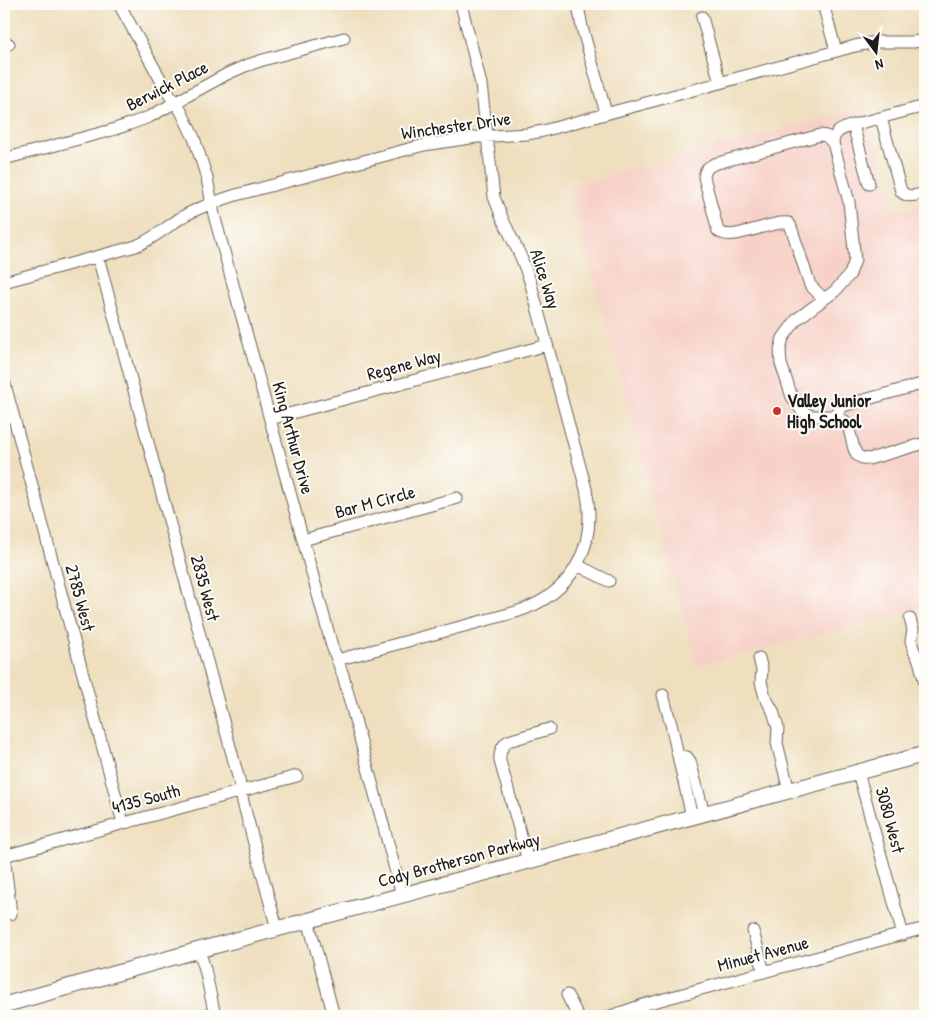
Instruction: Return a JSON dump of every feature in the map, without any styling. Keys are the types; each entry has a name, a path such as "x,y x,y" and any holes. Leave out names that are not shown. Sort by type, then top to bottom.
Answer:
{"main road":[{"name":"Cody Brotherson Parkway","path":"4,1005 277,928 925,754"}],"street":[{"name":"King Arthur Drive","path":"119,4 188,126 199,152 207,178 214,215 332,646 343,674 402,895"},
{"name":"Alice Way","path":"337,660 526,609 546,599 563,584 577,565 585,548 589,530 588,498 526,269 494,197 481,84 461,4"},
{"path":"579,4 582,28 606,113"},
{"path":"823,4 836,51"},
{"path":"702,17 720,83"},
{"name":"Berwick Place","path":"4,159 117,129 149,117 227,74 254,63 344,38"},
{"name":"Winchester Drive","path":"4,282 127,249 144,242 184,216 212,203 406,149 442,142 535,132 855,46 876,42 913,42 925,40"},
{"path":"925,106 841,129 833,138 849,202 855,260 850,274 835,291 797,319 784,338 780,350 781,364 792,397 802,411 811,416 833,416 848,425 857,455 869,459 925,443"},
{"path":"881,118 901,191 908,196 925,193"},
{"path":"853,125 869,184"},
{"path":"824,299 810,285 789,223 786,222 733,235 722,234 718,231 704,177 708,168 714,164 804,139 820,135 826,136 833,143"},
{"name":"2835 West","path":"98,257 237,771 243,802 277,928"},
{"name":"Regene Way","path":"270,419 547,345"},
{"name":"2785 West","path":"4,381 123,823"},
{"path":"833,416 843,406 925,383"},
{"name":"Bar M Circle","path":"303,540 457,498"},
{"path":"577,565 609,581"},
{"path":"910,618 913,630 911,641 919,660 925,683"},
{"path":"759,658 762,670 761,682 778,728 777,743 789,791"},
{"path":"663,695 678,756 687,757 690,761 698,815"},
{"path":"528,861 500,761 500,752 508,741 549,729"},
{"name":"3080 West","path":"858,772 903,935"},
{"name":"4135 South","path":"4,855 297,776"},
{"path":"4,855 12,914"},
{"path":"308,920 334,1016"},
{"name":"Minuet Avenue","path":"611,1016 646,1004 925,928"},
{"path":"753,930 764,972"},
{"path":"199,950 215,1016"},
{"path":"567,995 578,1016"}],"shaded area":[{"name":"Valley Junior High School","path":"866,107 894,212 925,204 925,608 697,666 569,186"}],"place":[{"name":"Valley Junior High School","path":"777,411"}]}
